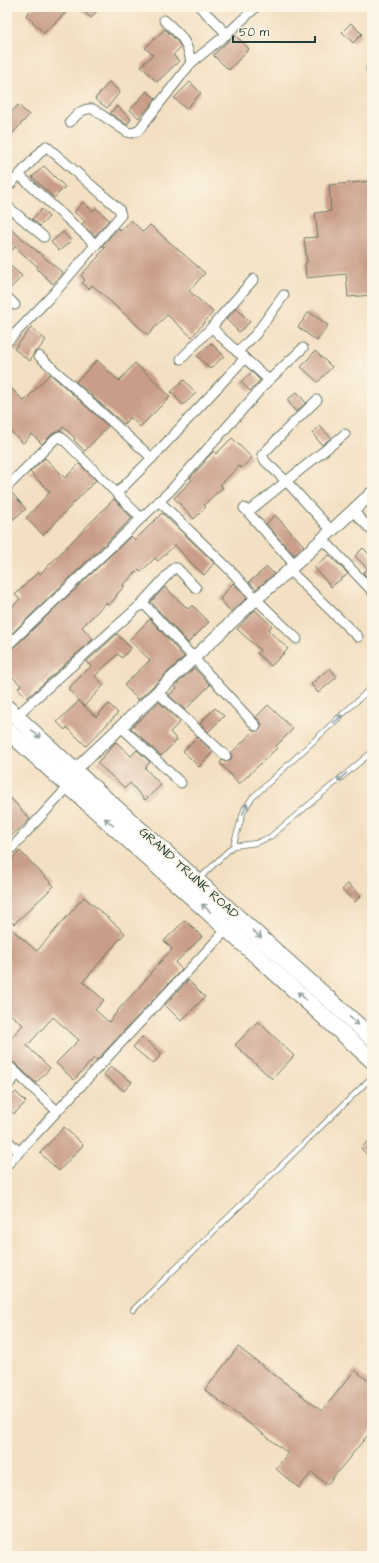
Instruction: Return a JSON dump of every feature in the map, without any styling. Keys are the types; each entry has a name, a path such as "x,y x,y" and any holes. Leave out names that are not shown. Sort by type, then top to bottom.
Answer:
{"highway":[{"name":"GRAND TRUNK ROAD","path":"11,712 372,1038"},
{"name":"GRAND TRUNK ROAD","path":"7,730 228,928 372,1060"}],"street":[{"path":"200,7 226,34"},
{"path":"70,122 86,109 93,109 127,132 135,133 191,63 226,34 255,7"},
{"path":"164,20 177,31 185,41 191,63"},
{"path":"7,188 46,146 121,212 120,217 56,291 7,342"},
{"path":"19,175 96,245"},
{"path":"7,206 44,237"},
{"path":"181,359 213,326 254,279"},
{"path":"237,352 255,335 284,295"},
{"path":"7,298 15,305"},
{"path":"213,326 214,330 237,352 270,380"},
{"path":"7,646 159,501 270,380 303,348"},
{"path":"39,356 152,458"},
{"path":"116,493 152,458 245,358"},
{"path":"317,400 262,455 265,461 286,481 332,531"},
{"path":"345,434 286,481 246,509 292,568 358,637"},
{"path":"7,487 56,438 60,436 141,518"},
{"path":"75,770 256,599 292,568 372,493"},
{"path":"159,501 230,570 256,599 297,639"},
{"path":"353,511 372,531"},
{"path":"322,539 372,592"},
{"path":"11,712 140,605 174,568 177,568 196,588"},
{"path":"140,605 143,604 147,607 256,726"},
{"path":"158,693 226,756"},
{"path":"122,727 181,783"},
{"path":"7,852 69,786"},
{"path":"7,1165 228,928"},
{"path":"7,1064 57,1111"},
{"path":"7,1086 18,1074"},
{"path":"7,1140 19,1152"}],"lane":[{"path":"197,881 233,846 241,819 247,804 252,798 372,687"},
{"path":"365,693 372,701"},
{"path":"233,846 256,843 270,837 372,752"},
{"path":"132,1310 372,1077"}],"building":[{"path":"34,7 72,7 44,33 26,15"},
{"path":"79,7 100,7 91,18"},
{"path":"351,23 362,34 353,43 342,32"},
{"path":"165,29 181,47 173,55 179,61 157,82 141,66 153,55 145,48"},
{"path":"235,35 249,49 229,70 213,55"},
{"path":"109,82 120,92 107,108 95,99"},
{"path":"190,82 201,93 186,109 174,98"},
{"path":"147,91 156,99 139,118 130,110"},
{"path":"18,105 29,115 7,140 7,117"},
{"path":"117,106 131,119 127,125 110,113"},
{"path":"44,166 65,187 54,198 32,177"},
{"path":"372,181 372,295 348,297 346,274 306,278 305,263 307,262 304,238 318,237 315,213 331,211 329,185"},
{"path":"83,202 93,211 96,208 109,220 95,236 82,224 85,221 74,212"},
{"path":"42,209 49,217 40,226 32,219"},
{"path":"131,220 143,232 150,225 205,273 189,291 213,312 192,337 167,315 148,335 92,285 89,289 82,283 85,280 81,275 105,248 102,246 118,228 121,231"},
{"path":"7,226 63,273 53,284 37,269 38,267 15,247 7,255"},
{"path":"63,232 71,241 59,251 51,242"},
{"path":"7,263 22,276 8,291 7,291"},
{"path":"236,308 250,322 239,332 226,319"},
{"path":"309,312 328,325 317,341 298,327"},
{"path":"31,328 46,340 38,350 34,352 30,361 14,349"},
{"path":"211,343 224,356 210,369 197,356"},
{"path":"315,351 332,367 318,382 301,367"},
{"path":"97,360 119,381 135,363 170,397 140,427 130,417 124,424 76,382"},
{"path":"252,372 260,380 250,391 241,382"},
{"path":"50,374 108,426 85,451 74,440 75,438 63,427 61,430 52,434 42,444 32,434 23,443 7,428 7,425 11,421 7,417 7,384 24,401"},
{"path":"184,380 196,393 183,405 171,392"},
{"path":"297,392 306,403 296,412 287,400"},
{"path":"320,426 331,438 322,445 312,433"},
{"path":"232,438 252,458 241,468 239,466 220,485 223,487 204,505 206,507 194,519 174,498 192,480 190,478 205,462 204,461 214,451 216,454"},
{"path":"45,458 65,478 79,464 96,480 43,535 26,518 50,492 30,472"},
{"path":"12,493 26,509 7,524 7,497"},
{"path":"114,499 132,518 7,638 7,612 20,599 15,595 38,572 40,574"},
{"path":"162,513 214,563 204,575 175,545 158,561 155,558 141,572 139,569 123,585 124,587 109,605 106,603 82,627 93,639 27,698 18,688 21,685 7,672 7,652 11,650 131,536 135,540"},
{"path":"275,515 304,546 294,555 266,524"},
{"path":"363,548 372,557 372,582 363,573 368,569 355,556"},
{"path":"329,555 348,574 331,587 314,567"},
{"path":"267,567 274,574 256,589 249,582"},
{"path":"233,583 247,598 231,612 220,599"},
{"path":"165,587 188,609 192,605 209,622 188,643 151,602"},
{"path":"255,610 272,626 268,630 288,649 271,666 257,653 260,650 237,629"},
{"path":"150,619 184,657 138,700 124,685 150,660 129,640"},
{"path":"117,634 131,648 122,658 118,654 95,676 104,685 84,706 68,689 91,666 86,662"},
{"path":"194,668 210,685 185,710 169,695 177,688 175,686"},
{"path":"330,668 337,677 318,693 311,684"},
{"path":"79,701 96,717 109,704 118,713 86,746 67,727 65,730 57,722"},
{"path":"159,702 180,722 170,732 177,740 161,756 131,728"},
{"path":"268,705 293,729 276,746 277,748 239,784 220,763 222,760 225,762 230,760 232,757 231,753 254,731 260,730 262,724 256,717"},
{"path":"215,708 224,716 208,732 200,723"},
{"path":"197,737 213,752 199,767 183,751"},
{"path":"116,742 131,756 137,750 150,762 145,768 161,785 145,800 130,783 125,788 97,763"},
{"path":"7,794 30,819 7,840"},
{"path":"20,851 54,886 14,924 7,917 7,864"},
{"path":"348,884 361,896 355,902 342,890"},
{"path":"84,897 125,933 83,982 104,1000 95,1010 109,1022 172,949 164,941 185,920 202,937 175,963 182,969 97,1060 94,1058 74,1080 56,1063 79,1040 53,1017 27,1046 50,1068 36,1083 7,1058 7,1042 23,1025 7,1011 7,933 11,929 37,951"},
{"path":"188,980 205,997 181,1021 165,1005"},
{"path":"258,1021 294,1056 272,1079 235,1045"},
{"path":"142,1037 162,1054 153,1064 133,1047"},
{"path":"111,1066 132,1082 124,1091 104,1075"},
{"path":"16,1092 26,1102 14,1114 7,1107 7,1101"},
{"path":"64,1127 83,1145 59,1171 40,1153"},
{"path":"372,1138 372,1160 361,1148"},
{"path":"238,1347 322,1411 355,1370 372,1384 372,1430 327,1485 312,1472 299,1488 276,1469 288,1453 205,1390"}]}
